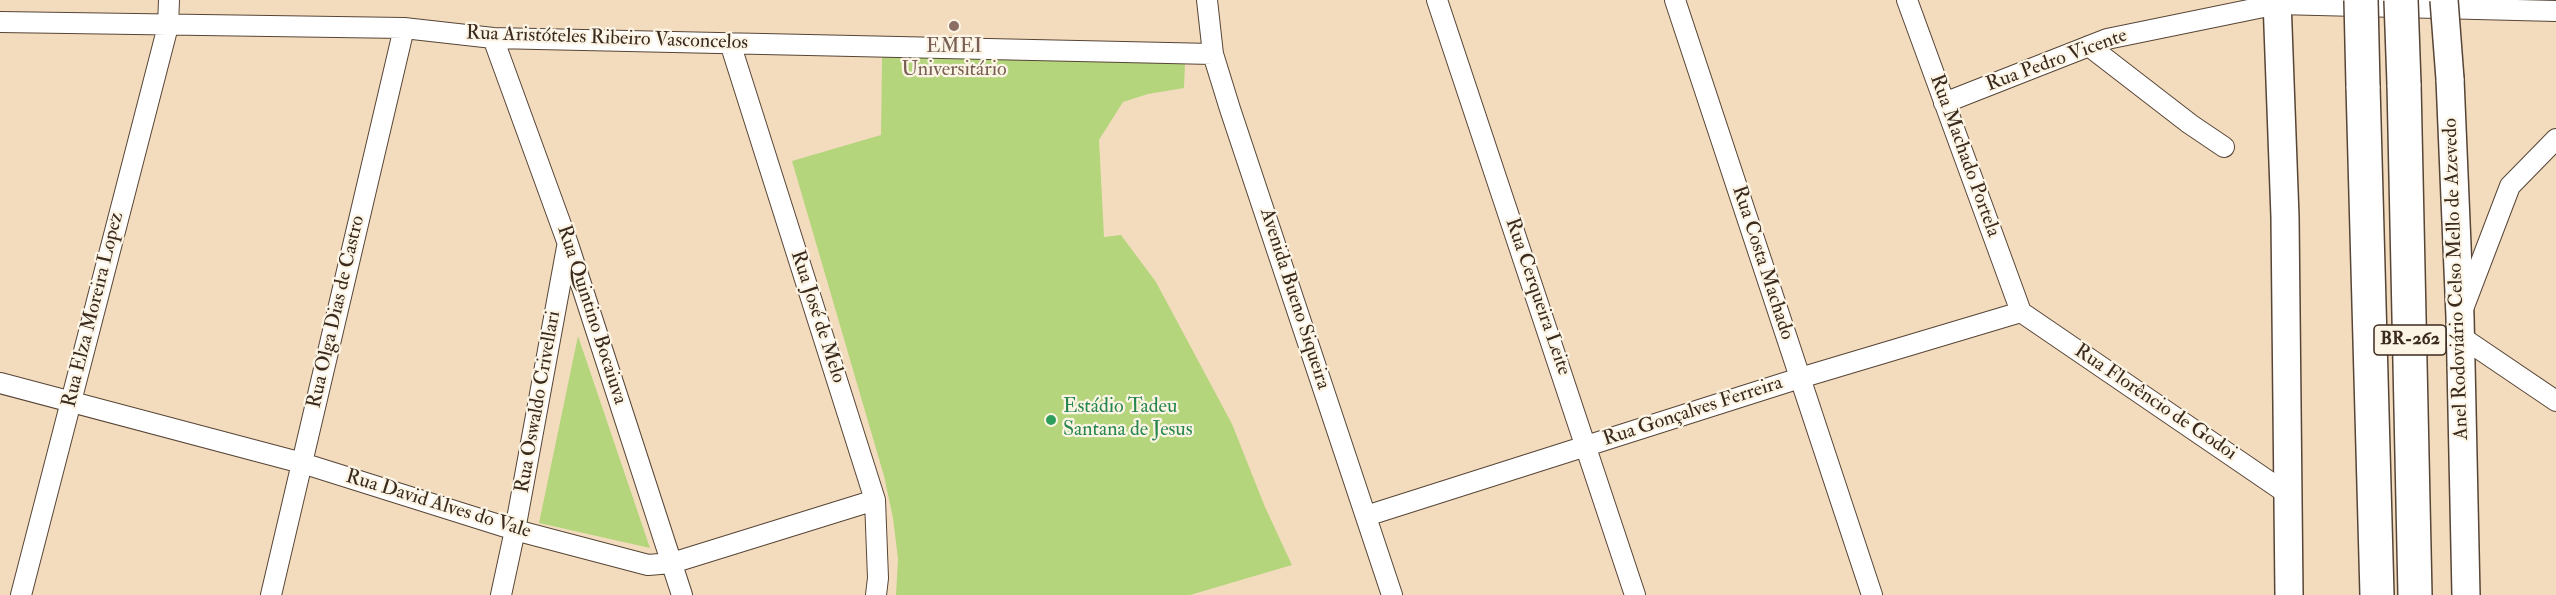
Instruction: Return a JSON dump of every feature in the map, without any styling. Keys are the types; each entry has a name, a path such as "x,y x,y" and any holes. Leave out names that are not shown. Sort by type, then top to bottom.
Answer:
{"highway":[{"name":"BR-262","path":"2361,0 2377,595"},
{"name":"BR-262","path":"2401,0 2415,595"}],"main road":[{"name":"Anel Rodoviário Celso Mello de Azevedo","path":"2444,0 2450,79 2460,327 2466,595"},
{"path":"2278,2 2285,217 2289,595"}],"street":[{"name":"Rua Elza Moreira Lopez","path":"21,595 168,26 169,0"},
{"name":"Avenida Bueno Siqueira","path":"1207,0 1213,54 1392,595"},
{"name":"Rua Cerqueira Leite","path":"1437,0 1635,595"},
{"name":"Rua Costa Machado","path":"1675,0 1872,595"},
{"name":"Rua Machado Portela","path":"1907,0 2021,312"},
{"name":"Rua Pedro Vicente","path":"1944,103 2107,39 2278,2 2556,11"},
{"name":"Rua Aristóteles Ribeiro Vasconcelos","path":"0,22 404,28 493,38 1213,54"},
{"name":"Rua Olga Dias de Castro","path":"271,595 404,28"},
{"name":"Rua Quintino Bocaiuva","path":"493,38 568,244 682,595"},
{"name":"Rua José de Melo","path":"730,43 875,500 878,578 876,595"},
{"path":"2089,46 2190,124 2224,147"},
{"path":"2556,139 2510,186 2460,327 2556,401"},
{"name":"Rua Oswaldo Crivellari","path":"501,595 568,244"},
{"name":"Rua Gonçalves Ferreira","path":"1366,516 1800,378 2021,312"},
{"name":"Rua Florêncio de Godoi","path":"2021,312 2289,495"},
{"name":"Rua David Alves do Vale","path":"0,382 302,463 515,530 648,565 672,563 875,500"}],"green space":[{"path":"882,57 1185,63 1184,88 1148,94 1123,102 1099,140 1104,237 1121,235 1156,282 1232,424 1265,507 1292,565 1190,595 896,595 898,559 893,518 884,476 792,161 881,135"},
{"path":"578,336 650,548 539,523"}],"place":[{"name":"EMEI Universitário","path":"954,26"},
{"name":"Estádio Tadeu Santana de Jesus","path":"1051,420"}]}
